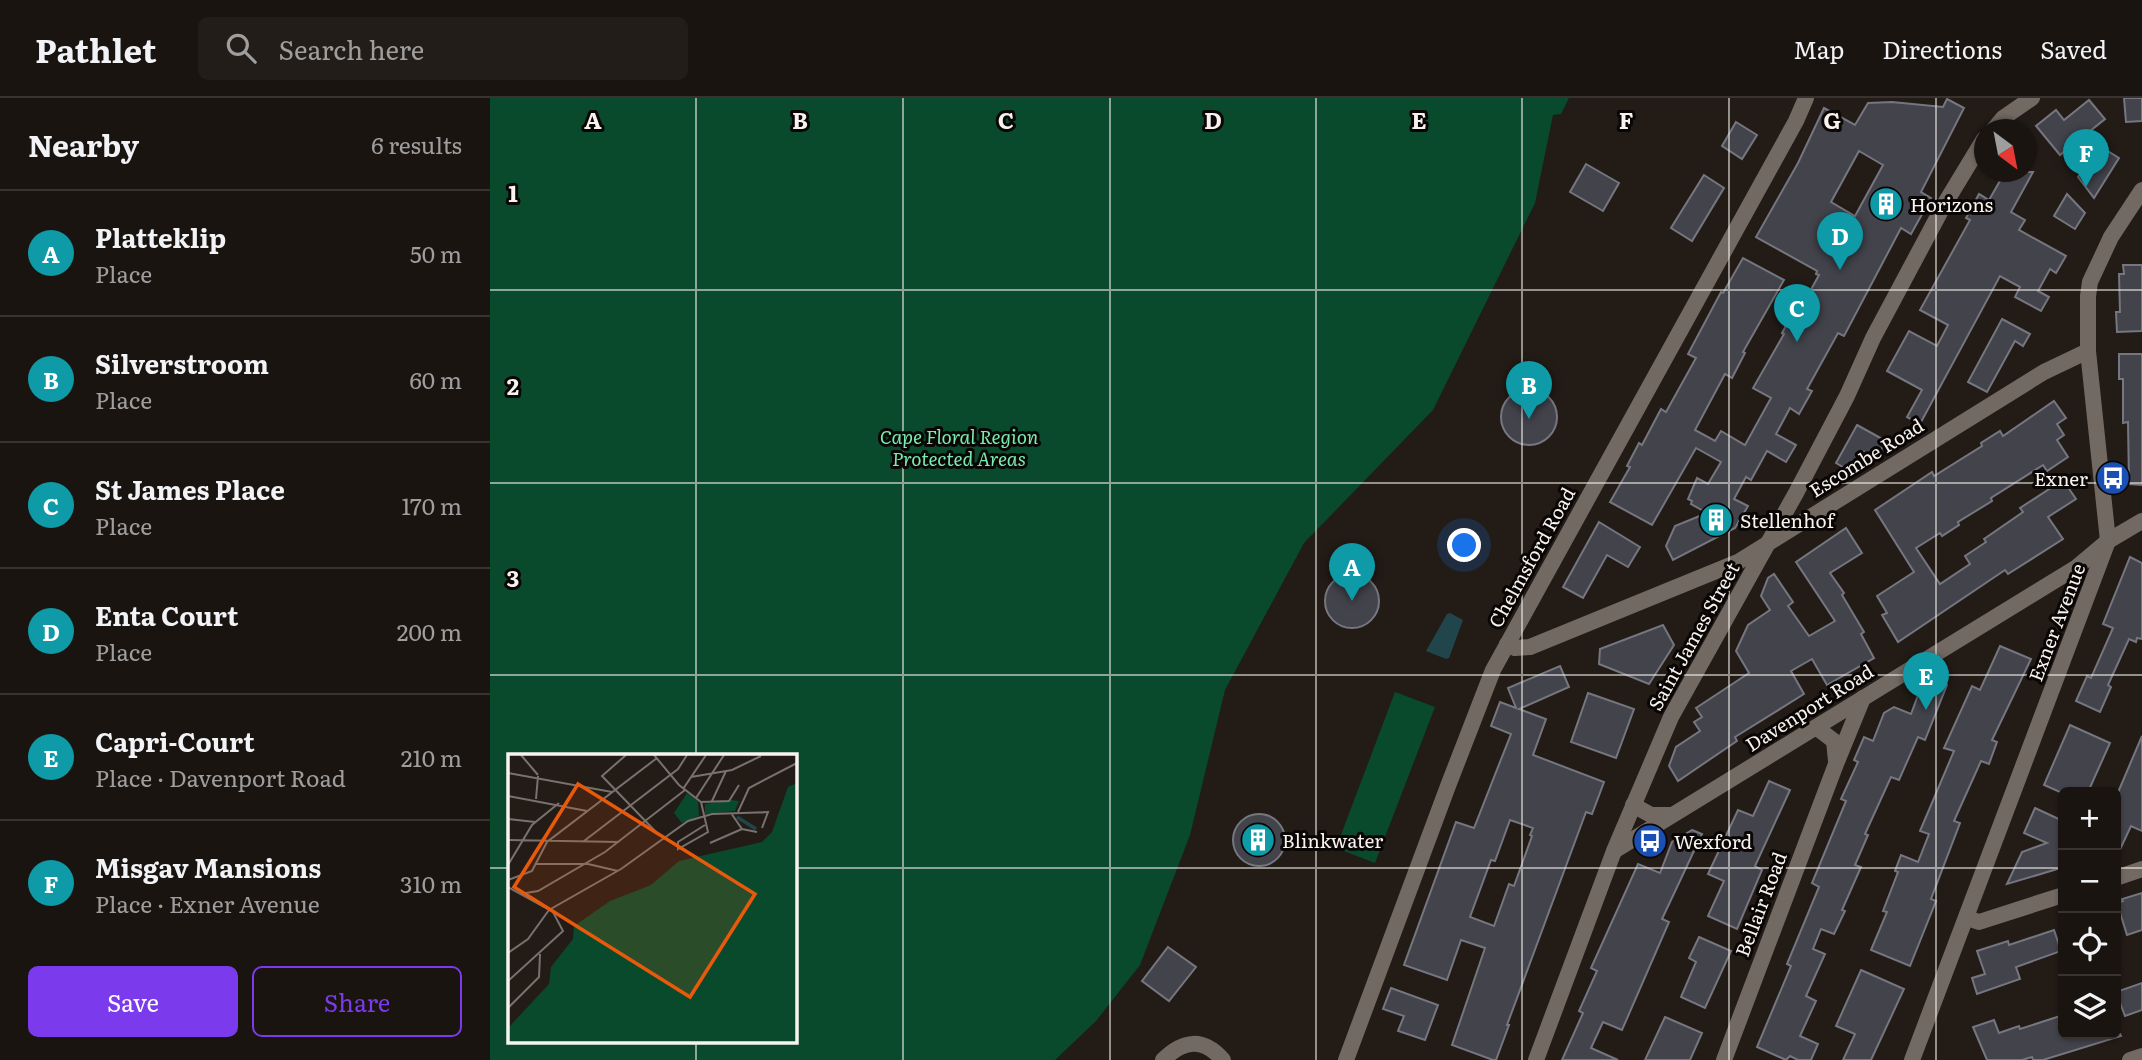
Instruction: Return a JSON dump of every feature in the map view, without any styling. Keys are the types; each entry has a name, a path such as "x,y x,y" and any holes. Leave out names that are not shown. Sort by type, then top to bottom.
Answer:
{"street":[{"name":"Chelmsford Road","path":"1346,1060 1493,670 1796,121 1806,98"},
{"path":"2002,119 2032,98"},
{"name":"Saint James Street","path":"1536,1060 1614,851 1671,717 1768,543 1847,396 1873,338 1974,154"},
{"name":"Exner Avenue","path":"1912,1060 2108,541 2088,351 2088,296 2090,282 2110,237 2142,190"},
{"name":"Escombe Road","path":"1507,644 1515,648 1530,648 1738,562 2044,372 2088,351"},
{"name":"Davenport Road","path":"1614,851 2077,567 2108,541 2142,521"},
{"name":"Bellair Road","path":"1724,1060 1863,698"},
{"path":"1817,728 1834,741 1836,764"},
{"path":"1633,804 1651,816 1674,815"},
{"path":"2121,876 2142,869"},
{"path":"1967,918 1979,922 2058,897"},
{"path":"1163,1060 1179,1046 1189,1043 1214,1050 1223,1060"},
{"path":"2130,1060 2142,1056"}],"green space":[{"name":"Cape Floral Region Protected Areas","path":"490,98 1569,98 1561,114 1553,115 1535,203 1433,410 1304,543 1225,690 1190,835 1140,965 1096,1021 1055,1060 490,1060"},
{"path":"1395,692 1435,707 1375,863 1336,848"}],"water":[{"path":"1450,613 1463,620 1449,658 1446,659 1426,651"}],"building":[{"path":"2124,98 2142,98 2142,121 2126,122"},
{"path":"1947,99 1964,108 1921,192 1931,198 1911,234 1901,228 1844,336 1838,333 1807,389 1812,391 1799,414 1790,408 1776,434 1796,445 1786,462 1767,451 1751,480 1746,477 1734,499 1748,506 1735,528 1673,560 1666,546 1675,526 1707,513 1691,504 1692,501 1688,499 1697,478 1708,484 1721,462 1696,448 1652,525 1610,502 1630,467 1627,466 1639,443 1642,445 1661,409 1666,412 1696,358 1688,354 1721,292 1723,293 1743,258 1784,280 1743,352 1745,353 1732,378 1725,374 1695,430 1715,441 1721,431 1745,445 1771,398 1753,388 1788,322 1792,324 1819,275 1816,274 1817,271 1756,237 1798,163 1824,108 1855,125 1868,103 1892,102 1943,107","holes":["1859,151 1883,165 1855,216 1831,202"]},
{"path":"2089,100 2105,119 2060,155 2037,125 2056,110 2064,120"},
{"path":"1736,122 1757,135 1742,159 1722,146"},
{"path":"2098,145 2119,158 2094,198 2078,177"},
{"path":"1586,164 1619,183 1603,211 1570,192"},
{"path":"1704,175 1724,188 1692,241 1671,228"},
{"path":"1999,182 2028,182 2011,212 2025,220 2019,230 2066,256 2056,273 2050,269 2038,291 2049,297 2041,311 2015,297 2020,287 2000,276 1920,424 1907,417 1922,390 1887,371 1909,331 1937,346 1948,325 1920,310 1970,220 1966,218 1979,194 1989,200"},
{"path":"2067,194 2085,213 2075,229 2054,216"},
{"path":"2123,265 2142,265 2142,331 2117,332 2116,312 2120,312 2119,274 2124,274"},
{"path":"2002,319 2030,334 2023,346 2015,341 1987,392 1968,382"},
{"path":"2119,354 2142,354 2142,485 2129,484 2128,422 2123,423 2123,379 2119,379"},
{"path":"1529,389 1540,391 1549,397 1555,406 1555,428 1549,437 1540,443 1529,445 1518,443 1509,437 1503,428 1501,417 1503,406 1509,397 1518,391"},
{"path":"2054,401 2066,418 2057,424 2064,435 2057,440 2068,457 2047,471 2043,465 1991,498 1992,501 1958,522 1959,525 1916,548 1940,584 1970,564 1965,556 2023,512 2020,508 2063,480 2076,499 2048,517 2063,539 2008,574 2005,570 1898,642 1882,615 1887,613 1877,596 1914,572 1875,510 1932,472 1934,476 1982,446 1981,443 2000,431 2003,436"},
{"path":"1857,425 1886,441 1876,459 1864,452 1853,473 1836,463"},
{"path":"1599,522 1640,547 1628,567 1607,555 1583,598 1563,587"},
{"path":"1846,528 1862,553 1830,573 1844,593 1842,595 1864,632 1861,634 1874,658 1827,685 1812,659 1791,671 1804,694 1735,737 1737,741 1678,781 1669,766 1676,747 1700,731 1694,722 1702,717 1696,708 1749,673 1736,651 1748,625 1770,610 1761,596 1768,578 1774,574 1793,602 1788,606 1809,636 1835,621 1796,562"},
{"path":"2130,557 2142,563 2142,639 2137,638 2136,642 2129,639 2108,685 2111,687 2100,712 2076,701 2087,676 2091,678 2113,628 2103,624"},
{"path":"1357,574 1367,578 1375,586 1379,601 1375,616 1367,624 1347,628 1337,624 1329,616 1325,596 1329,586 1337,578"},
{"path":"1663,625 1674,645 1649,684 1599,664 1600,649"},
{"path":"2000,646 2031,659 1992,740 1997,742 1989,764 1981,761 1954,821 1960,823 1931,899 1936,901 1910,966 1871,950 1887,912 1883,911 1898,872 1895,871 1901,855 1918,862 1929,834 1920,831 1954,751 1944,748 1972,686 1980,690"},
{"path":"1560,666 1569,687 1519,709 1546,719 1533,755 1604,782 1592,814 1586,812 1496,1060 1493,1060 1452,1045 1485,948 1461,940 1447,980 1404,965 1456,822 1474,828 1511,734 1491,726 1500,702 1516,708 1508,688","holes":["1510,820 1533,828 1514,886 1509,884 1494,926 1470,917 1491,860 1495,861"]},
{"path":"1936,680 1947,685 1925,740 1918,737 1899,780 1891,777 1865,834 1868,835 1855,865 1861,867 1842,910 1845,911 1834,934 1821,929 1813,949 1825,954 1806,996 1816,1001 1800,1036 1818,1044 1811,1060 1798,1060 1790,1056 1786,1060 1757,1047 1791,966 1787,964 1819,887 1812,883 1846,801 1841,799 1858,762 1854,760 1864,737 1873,741 1884,713 1894,707 1911,714 1920,690"},
{"path":"1588,693 1634,709 1616,758 1571,742"},
{"path":"2070,725 2110,743 2090,787 2058,787 2058,791 2044,785"},
{"path":"2142,736 2142,831 2131,826 2121,847 2121,787"},
{"path":"1769,781 1790,790 1755,866 1762,870 1737,929 1708,916 1724,881 1708,874 1738,810 1753,816"},
{"path":"2035,808 2058,819 2058,869 2007,884 2022,852 2047,843 2024,833"},
{"name":"Blinkwater","path":"1259,814 1278,821 1285,840 1278,859 1259,866 1240,859 1233,840 1240,821"},
{"path":"1692,830 1702,834 1662,919 1669,922 1622,1030 1603,1022 1591,1048 1618,1060 1562,1060 1583,1013 1579,1011 1597,971 1591,968 1638,864 1660,873 1672,842"},
{"path":"2142,893 2142,930 2127,935 2121,916 2122,899"},
{"path":"2054,930 2058,952 2016,967 2020,979 1977,994 1972,978 1985,974 1977,951 2008,941 2009,945"},
{"path":"1699,937 1731,951 1705,1008 1681,997 1696,962 1689,958"},
{"path":"1168,947 1196,967 1169,1001 1142,981"},
{"path":"1861,970 1904,989 1871,1060 1843,1060 1855,1034 1836,1026"},
{"path":"2142,983 2142,1010 2125,1016 2121,1005 2121,990"},
{"path":"1391,988 1438,1005 1425,1040 1398,1031 1404,1016 1383,1009"},
{"path":"1665,1017 1702,1033 1690,1060 1645,1060"},
{"path":"2058,1017 2058,1039 2111,1039 2043,1060 2033,1060 2032,1057 2022,1060 1987,1060 1973,1027 1994,1020 1999,1033 2019,1026 2020,1029"}],"place":[{"name":"Misgav Mansions","path":"2086,187"},
{"name":"Horizons","path":"1886,204"},
{"name":"Enta Court","path":"1840,270"},
{"name":"St James Place","path":"1797,342"},
{"name":"Silverstroom","path":"1529,419"},
{"name":"Exner","path":"2113,478"},
{"name":"Stellenhof","path":"1716,520"},
{"name":"Platteklip","path":"1352,601"},
{"name":"Capri-Court","path":"1926,710"},
{"name":"Blinkwater","path":"1258,840"},
{"name":"Wexford","path":"1650,841"}]}
